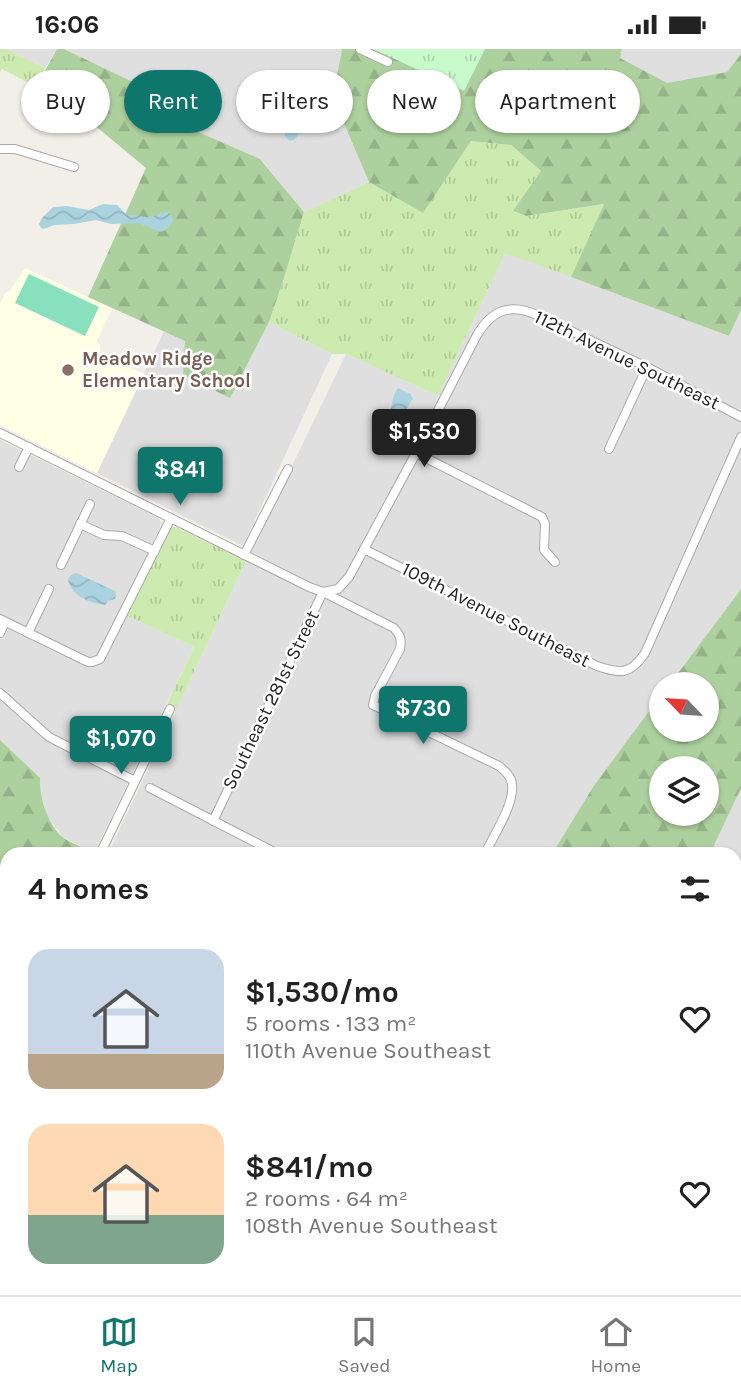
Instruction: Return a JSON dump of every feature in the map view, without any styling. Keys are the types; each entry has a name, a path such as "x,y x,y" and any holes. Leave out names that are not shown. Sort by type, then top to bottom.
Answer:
{"street":[{"path":"360,49 388,62"},
{"path":"0,149 15,149 74,167"},
{"name":"112th Avenue Southeast","path":"512,309 537,314 741,417"},
{"name":"Southeast 281st Street","path":"213,821 323,592 343,585 349,577 483,325 497,313 512,309"},
{"path":"609,449 646,367"},
{"path":"0,433 394,628 401,635 402,642 373,705 499,766 508,773 512,784 509,804 488,847"},
{"name":"109th Avenue Southeast","path":"364,549 597,666 612,671 630,670 645,653 741,437"},
{"path":"19,467 29,447"},
{"path":"416,453 542,517 545,524 544,550 555,562"},
{"path":"244,555 288,469"},
{"path":"61,565 90,504"},
{"path":"0,633 3,621 88,662 100,659 171,518"},
{"path":"80,524 104,535 122,536 155,551"},
{"path":"28,633 49,589"},
{"path":"0,693 49,737 135,781"},
{"path":"103,847 170,709"},
{"path":"150,788 264,847"}],"shaded area":[{"path":"6,49 57,49 45,68"},
{"path":"64,49 342,49 338,70 236,70 236,133 348,133 369,182 304,212 263,162 200,133 222,133 222,70 124,70 124,78"},
{"path":"622,49 741,49 741,54 727,72 667,84 619,58"},
{"path":"505,252 729,336 741,310 741,589 679,672 649,672 649,712 593,787 556,847 111,847 248,557 346,354 438,396"},
{"name":"Meadow Ridge Elementary School","path":"25,268 112,308 97,341 100,355 115,365 144,374 97,473 0,425 0,303"},
{"path":"269,322 332,354 243,546 97,473 164,331 186,341 230,397"},
{"path":"0,440 159,518 160,527 120,612 194,647 97,847 82,847 63,837 47,816 39,778 0,740"},
{"path":"741,788 741,847 713,847"}],"green space":[{"path":"0,49 6,49 45,68 21,70 21,79 2,69 0,72"},
{"path":"57,49 64,49 108,70 45,70"},
{"path":"342,49 622,49 620,58 667,83 727,72 741,54 741,310 729,336 571,277 604,204 526,216 513,211 541,171 511,145 471,141 423,213 369,182 348,133 353,133 353,70 338,70"},
{"path":"373,49 485,49 464,91 461,90 461,70 418,70"},
{"path":"110,71 124,78 124,133 201,133 260,159 304,212 269,322 230,398 183,375 185,341 88,297 146,168 104,133 110,133"},
{"path":"471,141 511,145 541,171 514,212 526,216 605,204 571,277 505,253 438,396 346,354 332,354 269,322 304,212 369,182 423,212"},
{"path":"29,274 99,307 85,336 15,303"},
{"path":"171,527 246,561 176,710 166,706 194,647 126,615"},
{"path":"741,589 741,788 713,847 556,847 593,787 649,711 649,742 719,742 719,672 679,672"},
{"path":"0,740 40,778 46,811 58,833 82,847 0,847"}],"water":[{"path":"285,133 300,133 294,140 290,141 285,137"},
{"path":"103,204 117,205 127,215 150,217 167,212 173,221 166,230 160,232 139,223 111,224 96,220 54,225 44,229 39,224 53,207 67,206 89,210"},
{"path":"398,388 413,398 406,410 393,421 390,418 391,406"},
{"path":"76,573 115,591 115,599 105,605 82,598 73,590 68,580"}],"place":[{"name":"Meadow Ridge Elementary School","path":"68,370"}]}
